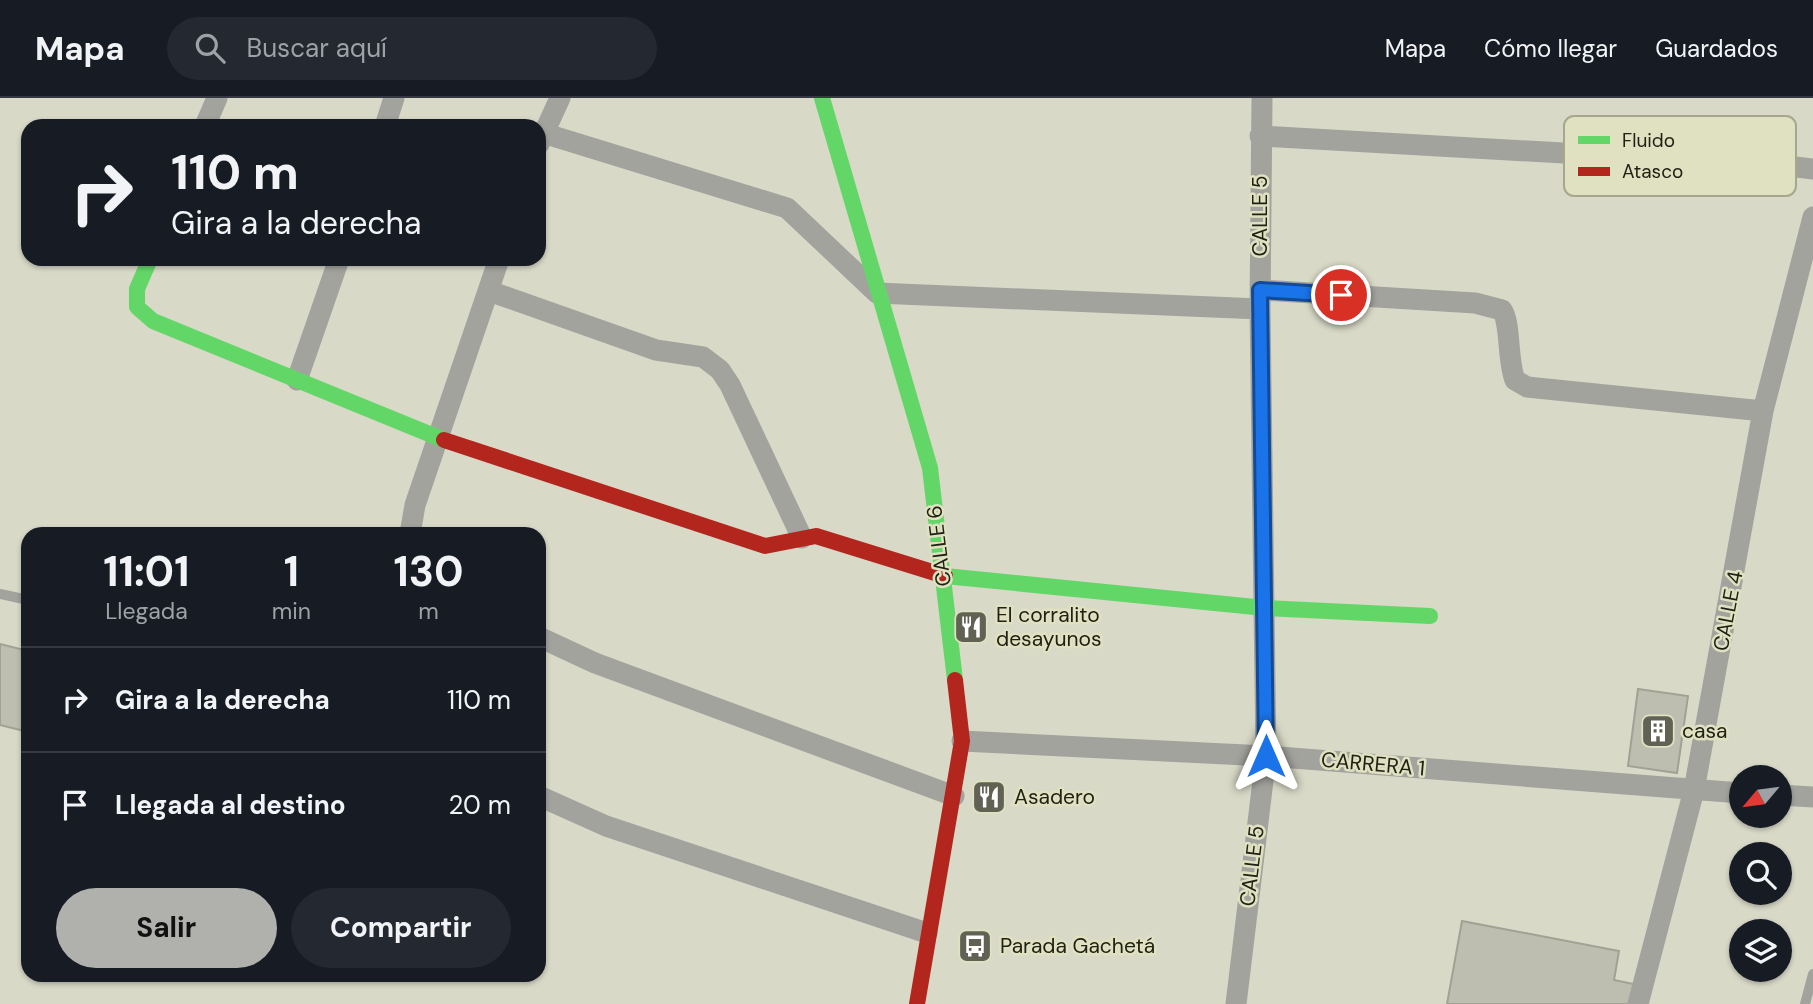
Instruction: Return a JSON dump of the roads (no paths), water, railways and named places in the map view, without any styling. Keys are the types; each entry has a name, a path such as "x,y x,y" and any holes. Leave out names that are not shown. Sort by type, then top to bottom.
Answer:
{"street":[{"path":"208,119 217,98"},
{"path":"386,119 394,98"},
{"path":"546,128 560,98"},
{"name":"CALLE 6","path":"822,98 930,468 962,741 927,933 917,1004"},
{"name":"CALLE 5","path":"1236,1004 1266,756 1260,300 1262,98"},
{"path":"1260,136 1564,153"},
{"path":"546,140 787,208 877,293 1485,306 1502,310 1506,316 1511,371 1515,380 1527,387 1763,411"},
{"name":"CALLE 4","path":"1637,1004 1694,790 1763,411 1813,217"},
{"path":"147,266 137,289 137,307 153,321 438,438 765,545 816,536 943,576 1265,608 1430,616"},
{"path":"297,380 336,266"},
{"path":"411,527 415,505 497,266"},
{"path":"489,290 656,350 704,357 720,370 730,385 802,538"},
{"path":"546,640 595,663 954,796"},
{"name":"CARRERA 1","path":"962,741 1266,756 1729,792"},
{"path":"1792,796 1813,797"},
{"path":"546,799 606,826 927,933"}],"lane":[{"path":"0,594 21,598"},
{"path":"1805,1004 1813,974"}],"place":[{"name":"El corralito desayunos","path":"971,627"},
{"name":"casa","path":"1658,731"},
{"name":"Asadero","path":"989,797"},
{"name":"Parada Gachetá","path":"975,946"}]}
